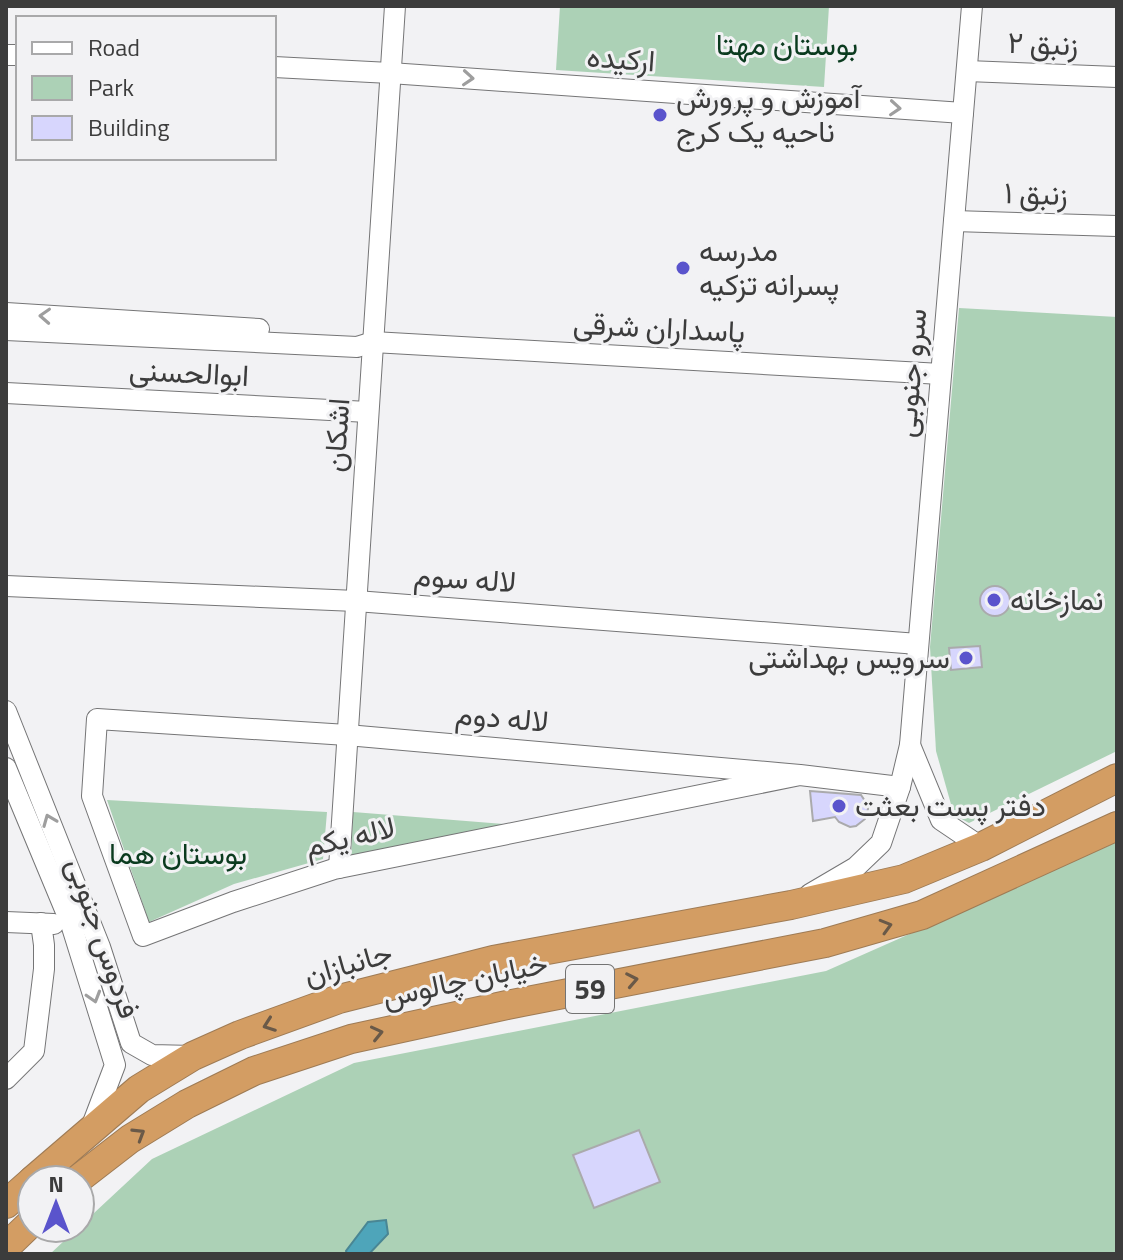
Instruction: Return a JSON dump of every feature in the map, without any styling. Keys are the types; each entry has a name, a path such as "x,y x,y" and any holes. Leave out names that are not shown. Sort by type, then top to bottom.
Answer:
{"highway":[{"name":"59","path":"791,905 904,879 981,847 1117,778"},
{"name":"خیابان چالوس","path":"96,1165 130,1139 187,1104 254,1071 351,1039 825,943 935,909 1117,827"},
{"name":"جانبازان","path":"52,1164 139,1089 193,1056 240,1035 339,999 493,960 791,905"},
{"path":"493,960 507,1005"}],"street":[{"name":"اشکان","path":"339,868 395,6"},
{"name":"سرو جنوبی","path":"791,905 856,867 881,843 910,745 972,6"},
{"name":"ارکیده","path":"276,67 963,113"},
{"name":"زنبق ۲","path":"967,71 1117,77"},
{"name":"زنبق ۱","path":"954,221 1117,226"},
{"name":"پاسداران شرقی","path":"6,313 360,335 373,342"},
{"name":"پاسداران شرقی","path":"6,330 357,347 373,342 941,374"},
{"name":"ابوالحسنی","path":"6,393 368,412"},
{"name":"لاله سوم","path":"6,586 356,601 918,644"},
{"name":"فردوس جنوبی","path":"6,711 100,947 131,1043 152,1055 193,1056"},
{"name":"لاله دوم","path":"97,719 347,735 800,775 900,787"},
{"name":"لاله یکم","path":"97,719 92,796 143,936 233,902 339,868 800,775"},
{"path":"910,745 941,820 981,847"},
{"name":"فردوس جنوبی","path":"6,768 71,924 115,1065 91,1129"},
{"path":"6,922 71,924"},
{"path":"6,1079 34,1051 44,969 41,923"}],"green space":[{"name":"بوستان مهتا","path":"560,6 829,6 824,87 556,70"},
{"path":"959,308 1117,317 1117,751 969,823 954,815 936,751 930,647"},
{"name":"بوستان هما","path":"107,800 327,812 323,859 234,884 149,922"},
{"path":"353,812 540,827 351,862"},
{"path":"1117,842 1117,1254 50,1254 61,1244 96,1244 96,1211 152,1159 354,1063 826,971"}],"water":[{"path":"386,1220 388,1234 369,1254 347,1254 346,1251 368,1222"}],"building":[{"name":"نمازخانه","path":"995,586 1006,590 1010,601 1006,612 995,616 984,612 980,601 984,590"},
{"name":"سرویس بهداشتی","path":"980,646 982,667 951,670 949,648"},
{"name":"دفتر پست بعثت","path":"810,791 861,795 868,809 865,819 850,827 835,817 813,821"},
{"path":"639,1130 660,1182 594,1208 573,1155"}],"place":[{"name":"آموزش و پرورش ناحیه یک کرج","path":"660,115"},
{"name":"مدرسه پسرانه تزکیه","path":"683,268"},
{"name":"نمازخانه","path":"994,600"},
{"name":"سرویس بهداشتی","path":"966,658"},
{"name":"دفتر پست بعثت","path":"839,806"}]}
